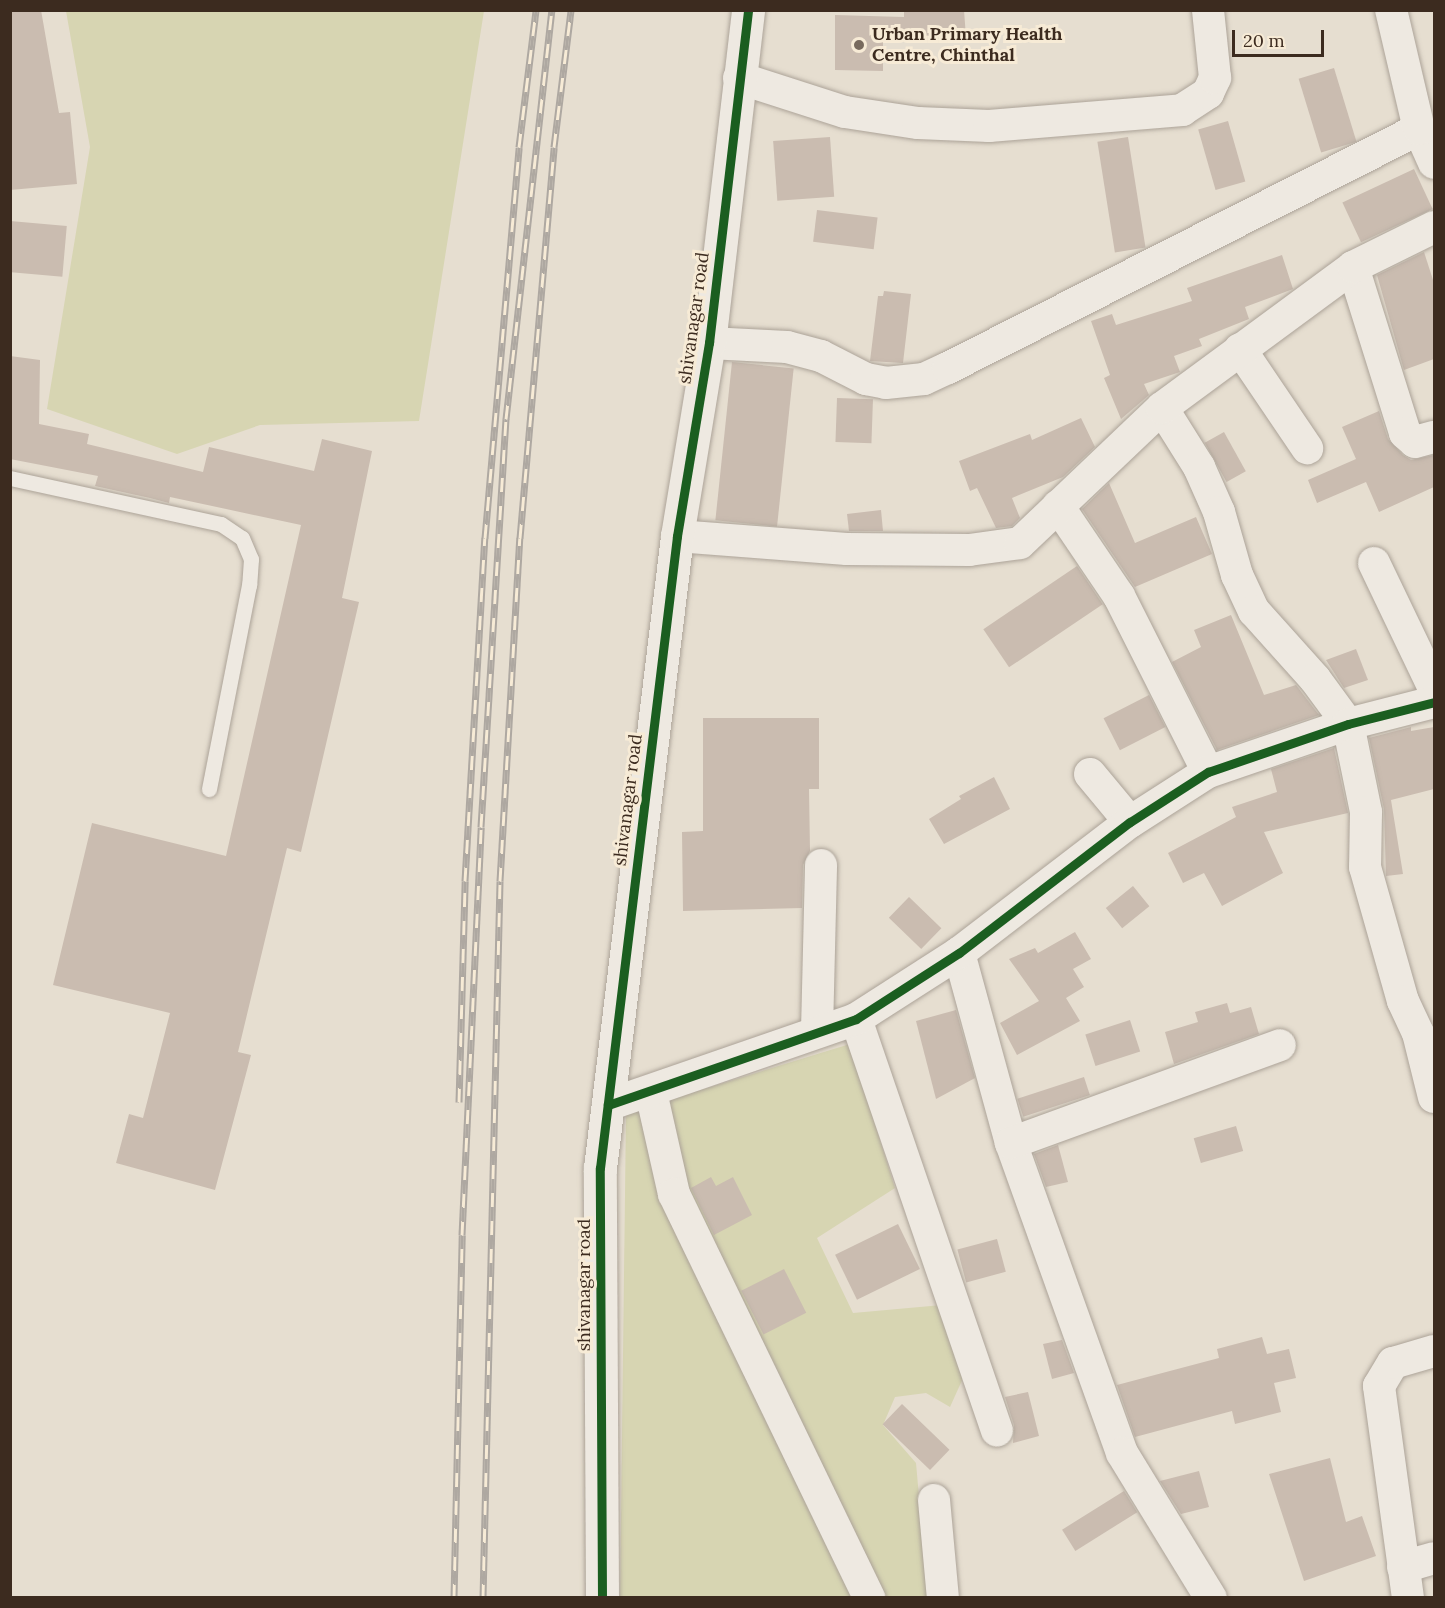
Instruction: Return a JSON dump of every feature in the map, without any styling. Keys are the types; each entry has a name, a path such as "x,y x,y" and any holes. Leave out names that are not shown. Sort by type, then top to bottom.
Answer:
{"street":[{"name":"shivanagar road","path":"602,1598 600,1168 677,536 709,343 748,10"},
{"path":"740,78 845,112 918,123 989,126 1182,110 1208,93 1215,78 1208,10"},
{"path":"1391,10 1419,129 1434,163"},
{"path":"709,343 787,347 821,356 866,379 886,383 924,379 1419,129"},
{"path":"677,536 847,549 995,549 1020,543 1037,530 1058,506 1162,408 1353,267 1434,227"},
{"path":"1353,267 1405,433 1414,442 1434,437"},
{"path":"1240,349 1307,448"},
{"path":"1162,408 1203,476 1218,512 1237,575 1254,611 1315,679 1348,724 1366,812 1365,867 1403,1002 1418,1032 1434,1097"},
{"path":"1058,506 1119,596 1208,772"},
{"path":"1374,563 1434,688"},
{"path":"608,1106 818,1031 856,1020 959,953 1130,822 1208,772 1348,724 1434,702"},
{"path":"1090,774 1130,822"},
{"path":"818,1031 821,865"},
{"path":"959,953 1011,1143 1122,1453 1211,1598"},
{"path":"856,1020 997,1430"},
{"path":"1011,1143 1280,1045"},
{"path":"651,1092 674,1194 868,1598"},
{"path":"1408,1598 1379,1386 1393,1363 1434,1351"},
{"path":"934,1500 943,1598"},
{"path":"1403,1567 1434,1558"}],"lane":[{"path":"10,478 221,524 242,538 251,559 249,585 209,789"}],"shaded area":[{"path":"66,11 484,11 419,421 260,425 177,454 47,409 90,147"},
{"path":"850,1044 895,1188 817,1238 853,1313 942,1305 964,1376 950,1407 926,1393 895,1397 883,1425 916,1463 928,1597 620,1598 626,1113"}],"building":[{"path":"10,10 41,10 59,113 70,112 77,184 10,190"},
{"path":"904,10 964,10 966,37 883,43 883,71 835,70 835,15 904,17"},
{"path":"1334,68 1357,142 1321,152 1299,79"},
{"path":"1228,121 1245,182 1216,190 1198,130"},
{"path":"830,137 834,197 777,201 773,141"},
{"path":"1128,137 1146,248 1115,252 1097,142"},
{"path":"1414,169 1433,209 1361,242 1342,202"},
{"path":"817,210 878,217 874,249 813,242"},
{"path":"10,221 67,226 62,277 10,272"},
{"path":"1424,252 1434,283 1434,359 1404,370 1377,275"},
{"path":"1282,255 1293,289 1245,307 1249,319 1199,339 1202,346 1174,356 1180,372 1144,384 1149,395 1121,419 1104,378 1110,375 1091,321 1112,314 1116,325 1192,301 1187,288"},
{"path":"884,291 911,294 903,363 870,361 878,296 883,296"},
{"path":"10,356 40,360 39,424 89,434 87,444 203,472 209,447 314,471 322,439 372,451 342,598 359,602 301,852 287,848 238,1052 251,1055 215,1190 116,1163 129,1114 143,1118 170,1013 53,985 92,823 226,856 301,525 170,497 169,503 95,486 98,476 10,459"},
{"path":"732,362 794,368 777,527 715,520"},
{"path":"837,398 873,399 871,443 835,442"},
{"path":"1379,411 1388,439 1403,455 1411,460 1434,455 1434,487 1379,512 1366,482 1317,503 1308,480 1356,459 1342,427"},
{"path":"1081,418 1095,447 1063,477 1012,498 1020,518 1012,526 996,528 977,488 970,491 959,461 1030,434 1032,440"},
{"path":"1224,432 1246,471 1227,482 1205,443"},
{"path":"1109,483 1135,543 1196,517 1212,554 1135,587 1082,509"},
{"path":"881,510 883,531 849,531 847,514"},
{"path":"1077,566 1103,604 1009,667 983,629"},
{"path":"1231,615 1264,695 1296,685 1319,715 1217,750 1172,662 1201,647 1194,630"},
{"path":"1356,649 1368,680 1344,688 1326,660"},
{"path":"1149,695 1165,727 1120,750 1104,718"},
{"path":"703,718 819,718 819,789 809,789 810,851 803,865 802,908 683,911 682,832 703,831"},
{"path":"1411,727 1411,731 1434,727 1434,789 1391,800 1403,874 1386,876 1384,809 1369,738"},
{"path":"1334,748 1348,813 1264,832 1283,873 1222,906 1204,873 1183,883 1168,853 1236,817 1232,807 1277,792 1271,769"},
{"path":"994,777 1010,809 944,844 929,819 961,799 959,796"},
{"path":"1133,886 1149,906 1122,928 1106,908"},
{"path":"909,897 941,928 921,949 889,918"},
{"path":"1075,932 1091,959 1073,969 1084,987 1066,998 1080,1021 1017,1055 1000,1023 1039,1001 1009,959 1035,948 1038,953"},
{"path":"1227,1003 1230,1013 1251,1007 1259,1034 1174,1064 1165,1032 1198,1022 1195,1012"},
{"path":"956,1010 975,1078 936,1099 916,1021"},
{"path":"1130,1020 1140,1051 1095,1066 1085,1035"},
{"path":"1084,1077 1090,1095 1023,1117 1017,1099"},
{"path":"1236,1126 1243,1151 1201,1163 1194,1138"},
{"path":"1058,1145 1068,1182 1046,1187 1034,1154"},
{"path":"711,1177 716,1186 733,1177 752,1215 714,1235 691,1188"},
{"path":"898,1224 920,1269 857,1300 835,1255"},
{"path":"997,1239 1006,1272 966,1282 957,1250"},
{"path":"784,1269 806,1313 763,1334 741,1291"},
{"path":"1262,1337 1267,1354 1289,1349 1296,1378 1274,1383 1281,1412 1235,1424 1232,1411 1135,1437 1117,1385 1219,1358 1217,1349"},
{"path":"1062,1340 1074,1373 1052,1379 1043,1344"},
{"path":"1028,1392 1039,1436 1013,1443 1014,1425 1005,1397"},
{"path":"902,1404 949,1450 930,1470 883,1424"},
{"path":"1330,1458 1346,1522 1362,1516 1376,1556 1304,1581 1269,1474"},
{"path":"1199,1471 1209,1507 1181,1514 1160,1481"},
{"path":"1124,1491 1137,1512 1075,1551 1062,1530"}],"railway":[{"path":"459,1102 465,881 485,538 519,147 536,10"},
{"path":"454,1598 462,1235 481,827 506,419 552,10"},
{"path":"483,1598 500,881 520,538 554,147 571,10"}],"cycle path":[{"path":"602,1598 600,1168 677,536 709,343 748,10"},
{"path":"608,1105 856,1019 959,953 1130,822 1208,772 1348,724 1434,702"}],"place":[{"name":"Urban Primary Health Centre, Chinthal","path":"859,45"}]}
